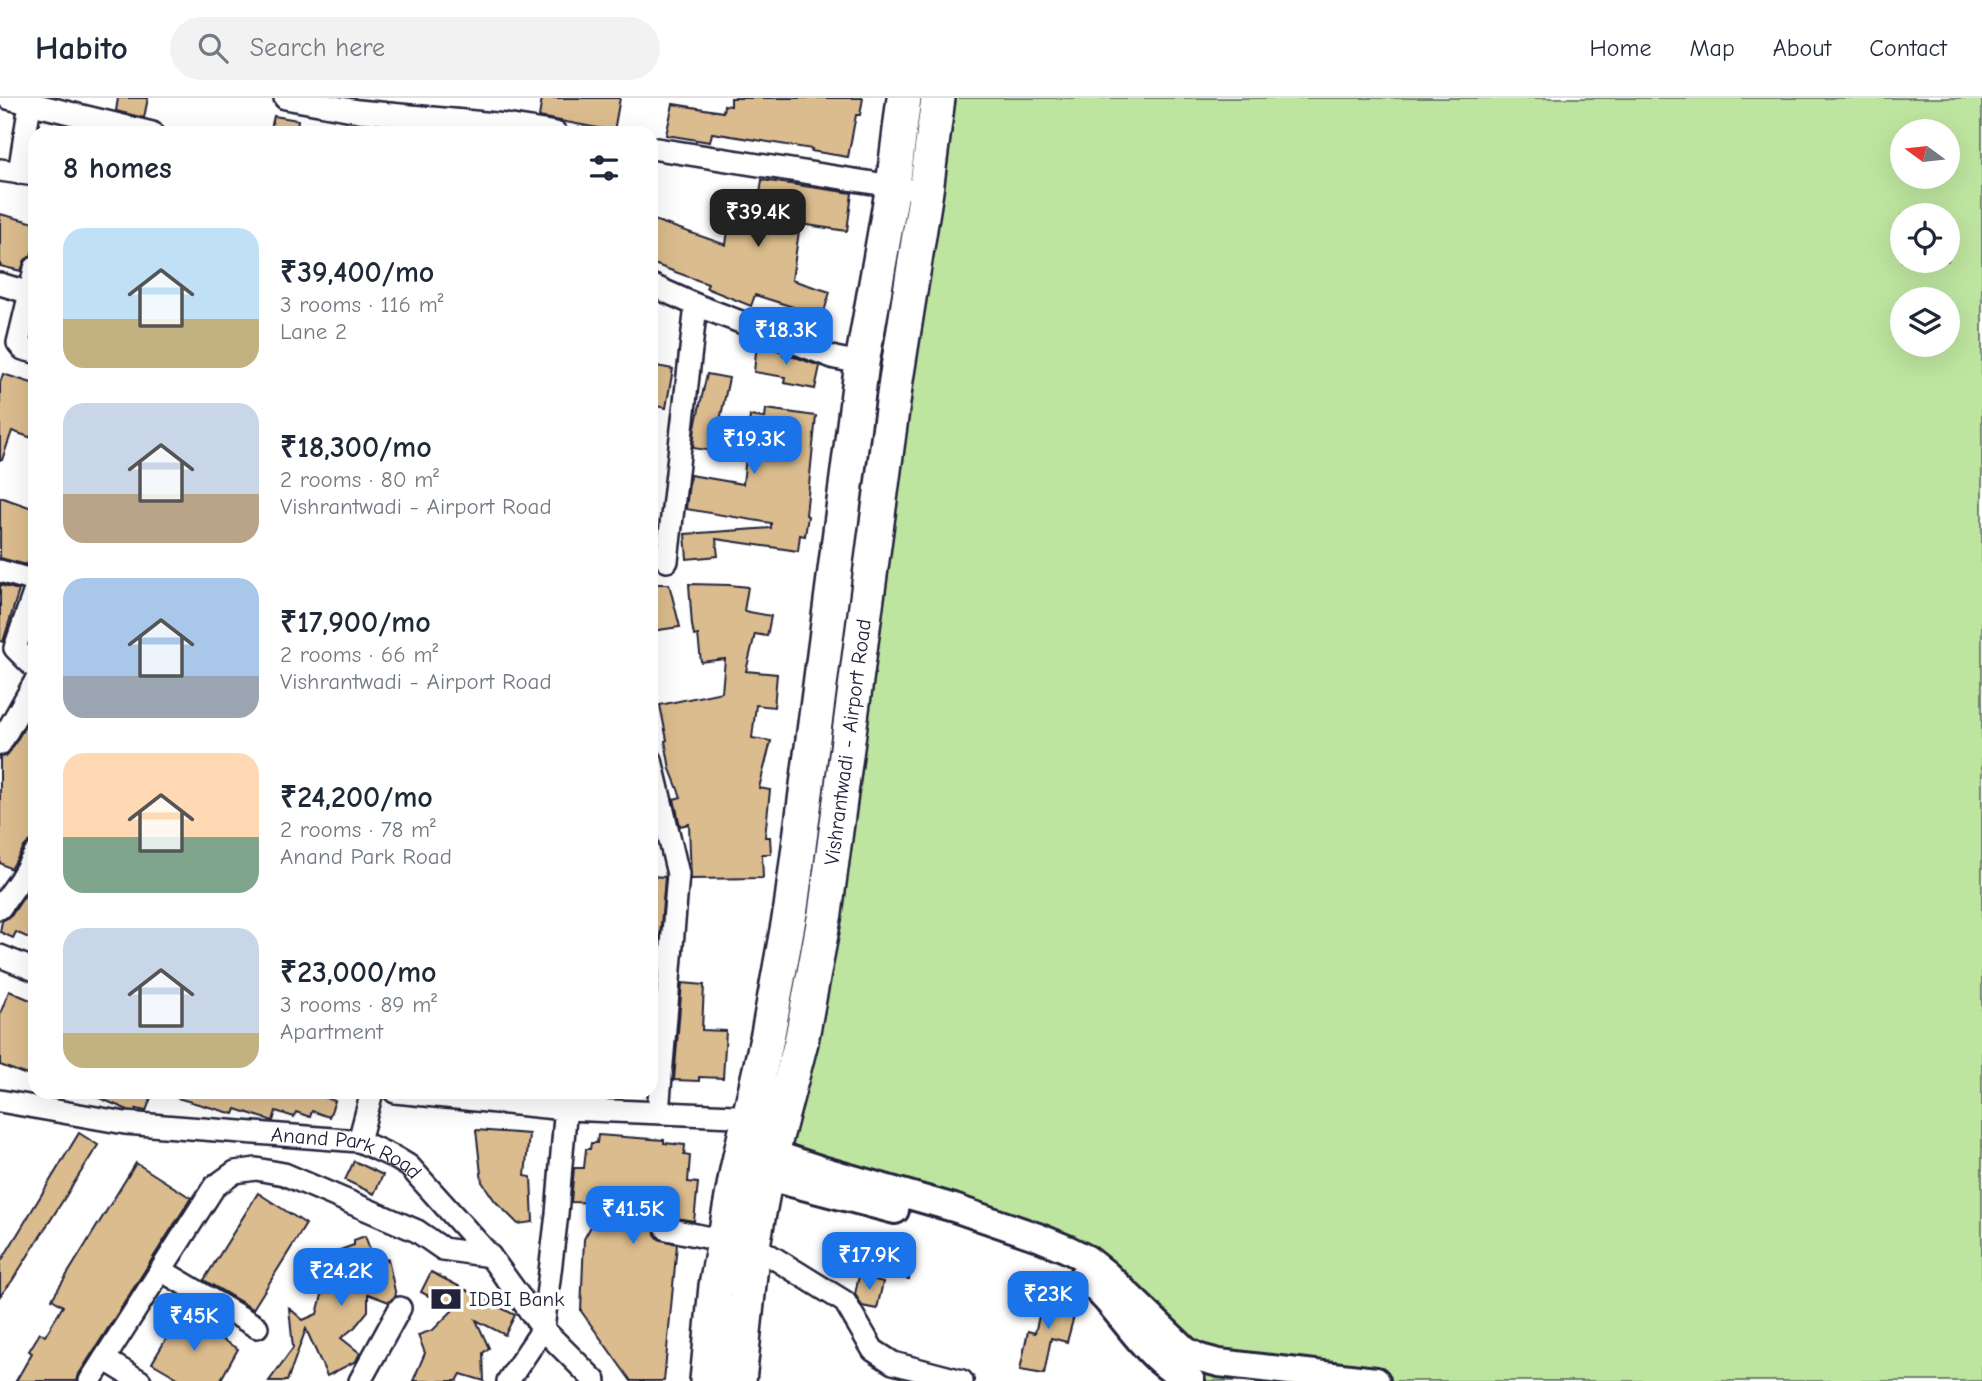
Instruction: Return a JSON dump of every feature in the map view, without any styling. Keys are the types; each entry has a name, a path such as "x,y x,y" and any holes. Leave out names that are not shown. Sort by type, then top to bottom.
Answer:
{"main road":[{"name":"Vishrantwadi - Airport Road","path":"739,1381 739,1243 758,1146 768,1034 791,908 862,363 893,186 904,98"},
{"name":"Vishrantwadi - Airport Road","path":"758,1146 801,1042 825,913 896,380 938,98"},
{"name":"Vishrantwadi - Airport Road","path":"706,1381 716,1286 739,1243"}],"street":[{"path":"8,98 123,126"},
{"path":"285,98 358,111 512,126"},
{"path":"18,173 30,104"},
{"path":"658,149 926,191"},
{"path":"0,284 28,299"},
{"path":"658,288 835,358 862,363"},
{"path":"667,561 696,305"},
{"path":"28,312 19,343 23,349 28,350"},
{"path":"0,571 28,579"},
{"path":"28,610 15,648 28,661"},
{"path":"2,735 28,693"},
{"path":"658,790 678,874 658,1112"},
{"path":"0,908 28,866"},
{"path":"0,956 28,967"},
{"path":"359,1141 370,1099"},
{"path":"543,1099 658,1112 825,1171 954,1208 1038,1237 1087,1259 1106,1274 1173,1340 1200,1358 1219,1363 1376,1381"},
{"path":"508,1381 543,1329 557,1214 566,1100"},
{"name":"Anand Park Road","path":"0,1101 125,1123 359,1141 394,1157 409,1166 490,1256 543,1329 595,1381"},
{"path":"758,1146 961,1228 1026,1249 1069,1269 1102,1295 1160,1362 1191,1381"},
{"path":"90,1381 214,1188 235,1172 256,1169 284,1174 417,1231 443,1249 490,1256"},
{"path":"667,1229 739,1243 845,1302 873,1350 905,1374 962,1381"},
{"path":"161,1270 257,1327"},
{"path":"360,1381 400,1308"},
{"path":"104,1359 141,1381"}],"green space":[{"path":"900,98 1982,98 1982,1381 1196,1381 1105,1283 1014,1227 784,1154"}],"building":[{"path":"118,98 148,98 144,118 116,111"},
{"path":"542,98 620,98 615,126 587,126 539,117"},
{"path":"731,98 863,98 860,115 856,115 848,157 712,133 710,142 666,135 673,104 723,112 724,105 731,106"},
{"path":"274,116 298,120 297,126 272,126"},
{"path":"762,180 852,193 847,231 800,224 792,280 830,292 820,325 790,315 793,307 755,295 751,306 706,288 708,284 658,266 658,221 726,245 730,216 756,220"},
{"path":"0,214 28,221 28,258 21,271 0,266"},
{"path":"757,342 783,352 783,355 820,366 815,389 784,383 785,377 754,372"},
{"path":"658,366 673,369 666,408 658,406"},
{"path":"3,374 28,382 28,437 12,431 2,460 0,460 0,383"},
{"path":"707,374 729,378 718,430 748,435 750,416 765,418 766,409 816,416 808,516 805,536 800,535 798,551 716,539 718,556 687,559 685,534 771,528 771,523 686,509 690,475 743,484 746,456 693,448"},
{"path":"0,497 28,507 28,562 27,565 0,558"},
{"path":"658,584 669,584 680,627 658,630"},
{"path":"689,584 748,587 744,611 771,616 767,636 755,634 746,671 777,674 774,707 756,705 752,738 771,741 759,788 770,790 765,837 770,837 771,854 762,854 763,878 691,879 689,824 680,826 674,799 681,797 670,769 660,705 722,692 725,659 701,662 698,635 694,636 692,625"},
{"path":"0,585 19,590 3,642 0,641"},
{"path":"28,721 28,843 11,869 0,863 0,757 6,756"},
{"path":"658,876 665,877 658,949"},
{"path":"28,890 28,938 16,932 13,938 0,932 2,921 11,916"},
{"path":"682,983 704,985 702,1030 726,1031 723,1078 674,1080"},
{"path":"9,991 28,999 28,1075 0,1065 0,1014"},
{"path":"102,1099 150,1099 146,1111 128,1110"},
{"path":"181,1099 335,1101 329,1117 312,1111 310,1117 296,1112 294,1117 276,1111 273,1121 236,1109 234,1114"},
{"path":"476,1130 529,1134 525,1176 531,1177 533,1222 518,1224 495,1201 482,1182"},
{"path":"79,1133 98,1145 0,1296 0,1263"},
{"path":"598,1135 664,1140 664,1143 685,1145 684,1155 690,1156 688,1182 698,1183 694,1221 664,1216 654,1227 659,1239 677,1244 664,1381 631,1381 581,1311 584,1239 604,1203 571,1202 574,1168 584,1168 586,1149 590,1149 591,1143 597,1143"},
{"path":"354,1161 383,1175 374,1194 345,1180"},
{"path":"136,1163 191,1198 77,1381 16,1381 40,1333 45,1336 63,1306 52,1299"},
{"path":"258,1193 306,1224 253,1309 204,1280"},
{"path":"365,1236 375,1262 388,1259 396,1296 389,1302 368,1294 368,1311 355,1327 341,1338 360,1353 356,1361 327,1376 306,1329 287,1381 269,1381 293,1348 289,1308 303,1320 317,1314 322,1295 340,1279 326,1255 354,1245 354,1240"},
{"path":"890,1261 911,1265 909,1279 887,1275"},
{"path":"431,1272 515,1315 505,1335 476,1320 489,1348 483,1353 484,1381 461,1374 457,1381 413,1381 425,1353 418,1335 433,1330 454,1309 421,1292"},
{"path":"859,1276 883,1282 877,1309 862,1306 855,1294"},
{"path":"1045,1292 1078,1301 1067,1342 1051,1338 1044,1374 1020,1370 1028,1331 1035,1333"},
{"path":"180,1315 238,1349 220,1381 183,1381 152,1363"}],"place":[{"name":"IDBI Bank","path":"446,1299"}]}
